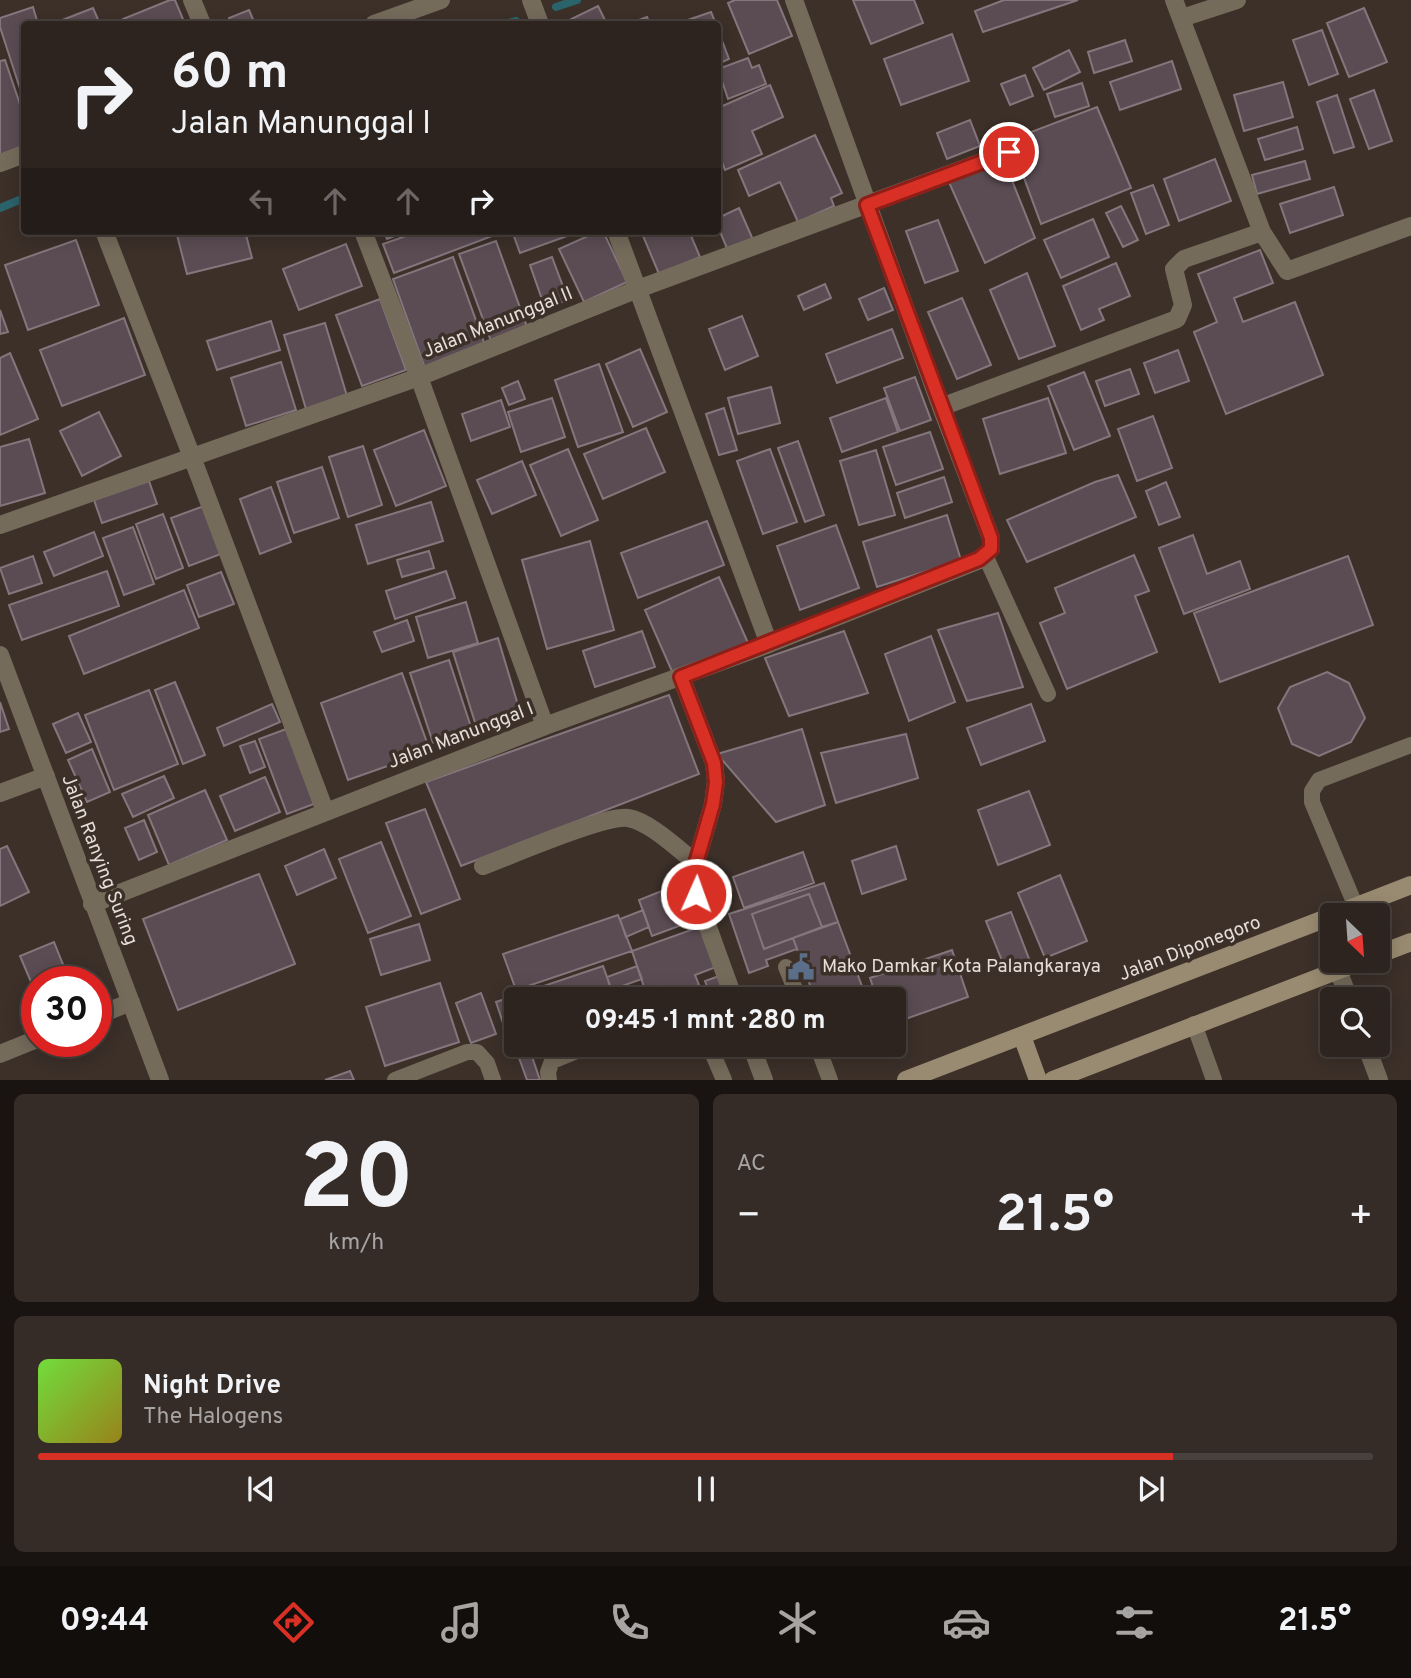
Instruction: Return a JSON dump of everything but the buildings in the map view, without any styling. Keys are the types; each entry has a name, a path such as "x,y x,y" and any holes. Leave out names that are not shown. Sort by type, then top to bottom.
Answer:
{"main road":[{"name":"Jalan Diponegoro","path":"1366,903 1411,885"},
{"name":"Jalan Diponegoro","path":"906,1080 1320,921"},
{"path":"1390,950 1411,942"},
{"path":"1053,1080 1081,1074 1194,1024 1330,973"},
{"path":"1022,1036 1038,1080"}],"street":[{"path":"192,0 201,21"},
{"path":"382,21 440,0"},
{"path":"794,0 991,538 991,549 985,555"},
{"path":"1174,0 1262,232 1287,271 1411,226"},
{"path":"1182,19 1237,0"},
{"path":"532,3 539,21"},
{"name":"Jalan Manunggal II","path":"0,525 419,377 638,289 1009,152"},
{"path":"0,163 21,155"},
{"path":"941,407 1177,318 1183,305 1174,269 1184,259 1262,232"},
{"path":"106,235 325,811"},
{"path":"365,235 419,377 545,726"},
{"path":"618,235 769,644"},
{"name":"Jalan Manunggal I","path":"92,904 545,726 769,644 985,555"},
{"name":"Jalan Ranying Suring","path":"0,655 160,1080"},
{"path":"681,677 714,763 716,782 713,804 696,863 696,894 730,987"},
{"path":"0,793 46,776"},
{"path":"482,866 602,822 626,818 653,831 696,863"},
{"path":"112,1010 131,1002"},
{"path":"0,1054 21,1046"},
{"path":"755,1057 764,1080"},
{"path":"1370,1057 1379,1080"}],"lane":[{"path":"985,555 1048,694"},
{"path":"1354,903 1312,802 1312,791 1319,780 1411,745"},
{"path":"786,967 794,987"},
{"path":"1194,1024 1214,1080"},
{"path":"395,1080 467,1052 477,1052 487,1063 493,1080"},
{"path":"549,1080 548,1072 552,1061 562,1057"},
{"path":"714,1057 723,1080"},
{"path":"821,1057 830,1080"}],"waterway":[{"path":"556,7 577,0"},
{"path":"0,208 21,199"}],"place":[{"name":"Mako Damkar Kota Palangkaraya","path":"801,967"}],"route":[{"path":"696,894 696,863 713,804 716,782 714,763 681,677 979,559 991,549 991,538 867,205 1009,152"}]}
